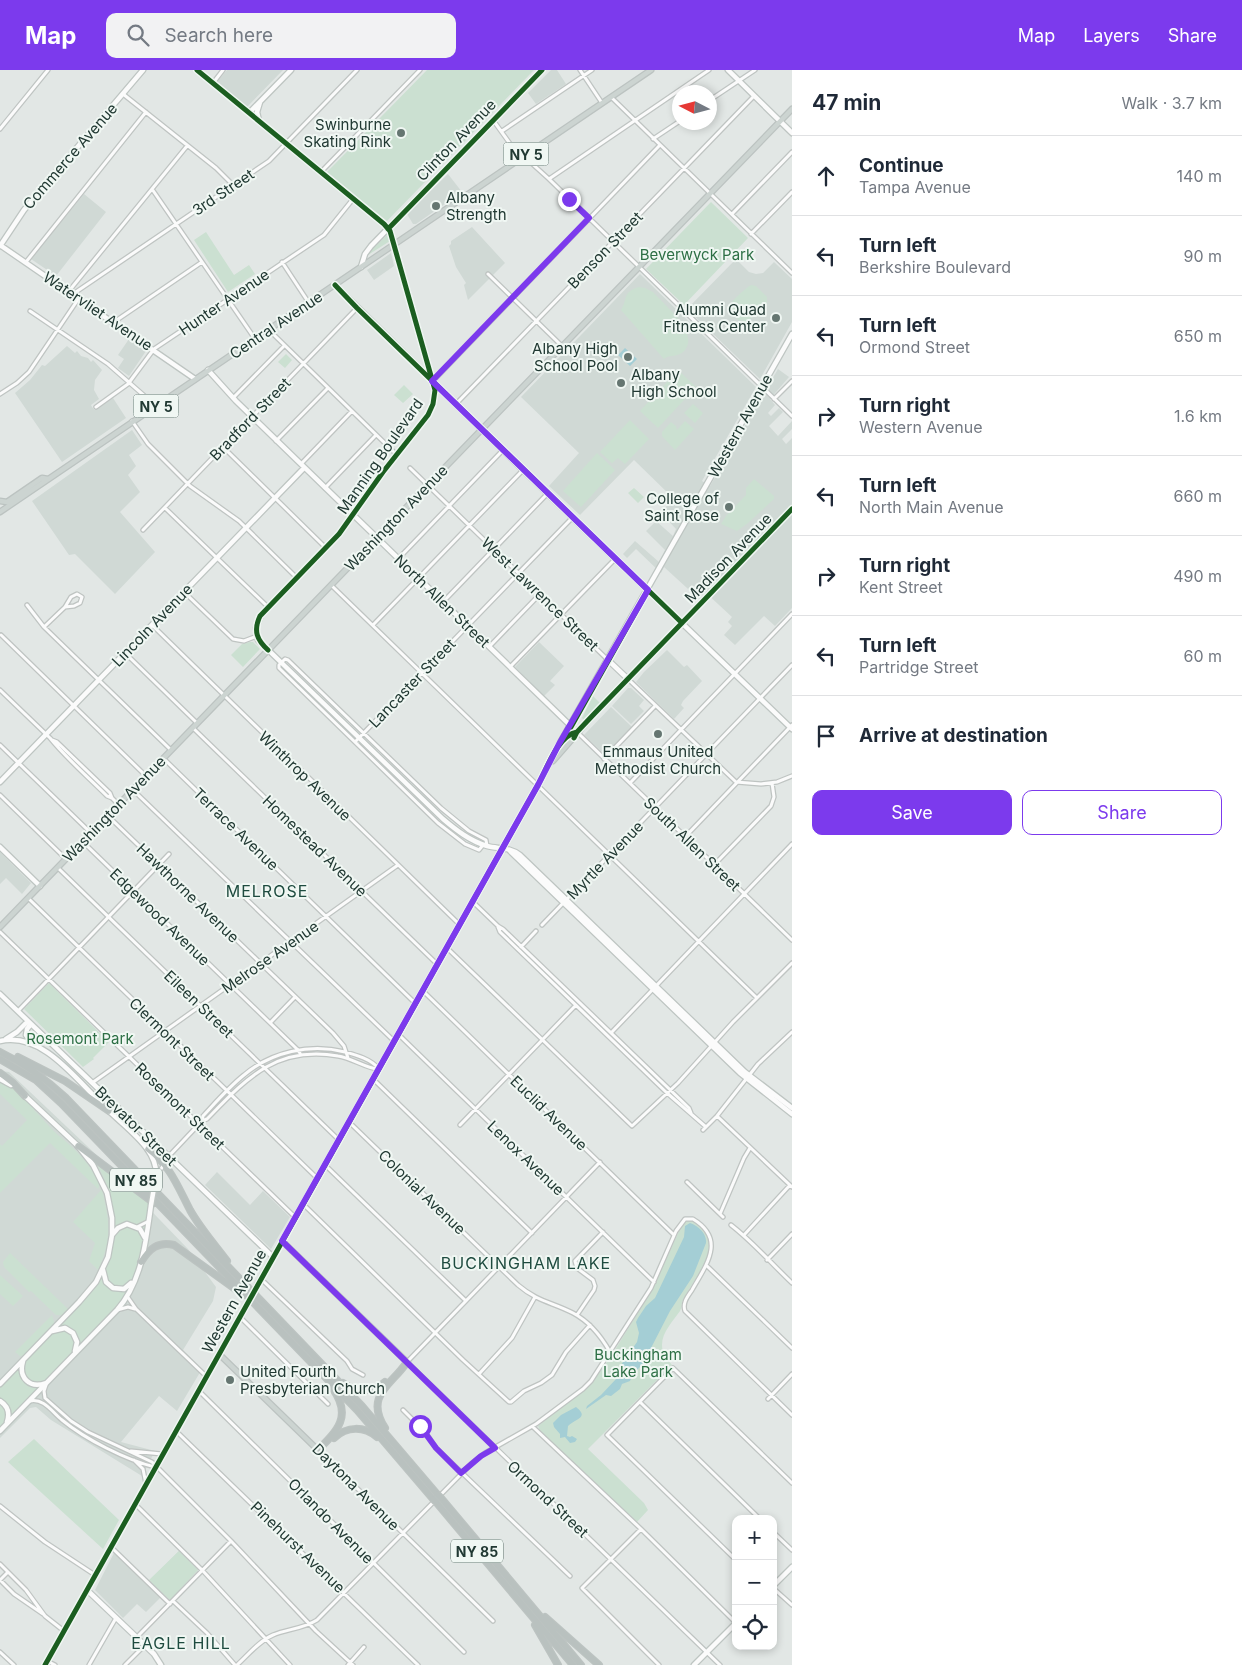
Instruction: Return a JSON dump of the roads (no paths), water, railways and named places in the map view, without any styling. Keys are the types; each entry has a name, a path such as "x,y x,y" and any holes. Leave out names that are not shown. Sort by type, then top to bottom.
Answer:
{"highway":[{"path":"0,1051 42,1068 109,1111"},
{"name":"NY 85","path":"0,1051 31,1068 58,1090 248,1288 357,1410 404,1459 518,1589 581,1665"},
{"name":"NY 85","path":"0,1059 27,1074 53,1095 263,1312 317,1364"},
{"path":"0,1073 25,1096"},
{"path":"78,1146 149,1200 194,1241"},
{"path":"148,1149 163,1162 179,1184 193,1214 248,1288"},
{"path":"141,1262 149,1251 156,1246 163,1244 174,1245 232,1286 263,1312"},
{"path":"317,1364 348,1386 362,1390 374,1389 382,1385 407,1362"},
{"path":"404,1459 383,1424 378,1408 382,1391 407,1362"},
{"path":"317,1364 336,1394 342,1412 338,1429 319,1451"},
{"path":"319,1451 341,1433 352,1429 360,1429 375,1435 404,1459"},
{"name":"NY 85","path":"437,1498 572,1665"},
{"path":"518,1589 548,1620 599,1665"},
{"path":"517,1599 534,1623 558,1665"}],"main road":[{"name":"Central Avenue","path":"2,511 651,70"},
{"name":"Washington Avenue","path":"0,927 792,109"},
{"path":"2,511 0,502 7,502 42,478 48,479"},
{"name":"Madison Avenue","path":"559,744 577,732 792,509"},
{"name":"Madison Avenue","path":"561,752 576,736 577,732"},
{"name":"Western Avenue","path":"46,1663 549,766 559,744"},
{"name":"Western Avenue","path":"549,766 561,752"},
{"name":"Ormond Street","path":"282,1241 407,1362"},
{"name":"Daytona Avenue","path":"219,1354 319,1451"}],"street":[{"path":"0,129 48,70"},
{"name":"Commerce Avenue","path":"0,245 27,206 143,70"},
{"path":"197,70 388,229"},
{"path":"212,83 223,70"},
{"path":"249,113 291,70"},
{"name":"3rd Street","path":"71,293 177,224 270,160 357,70"},
{"path":"321,172 420,70"},
{"name":"Clinton Avenue","path":"361,267 367,251 542,70"},
{"path":"580,70 602,102"},
{"path":"502,131 592,70"},
{"path":"549,180 709,70"},
{"path":"728,70 792,133"},
{"path":"717,95 755,70"},
{"path":"123,94 216,168 233,185"},
{"name":"Benson Street","path":"456,404 754,96"},
{"path":"611,97 792,274"},
{"path":"260,101 257,112 260,123"},
{"path":"26,262 146,112"},
{"path":"493,120 516,152 523,156 589,218 792,416"},
{"path":"653,139 672,126"},
{"path":"432,381 660,145"},
{"path":"71,293 187,146"},
{"path":"732,214 792,152"},
{"path":"152,189 255,339"},
{"path":"751,234 792,192"},
{"name":"Hunter Avenue","path":"96,406 130,382 154,349 324,235 353,199"},
{"name":"Manning Boulevard","path":"257,636 258,621 268,607 326,548 354,516 431,410 435,394 432,381 395,243 388,229"},
{"name":"Watervliet Avenue","path":"0,245 154,349 195,379"},
{"path":"114,322 202,262"},
{"path":"282,262 309,302"},
{"path":"488,274 562,347"},
{"path":"335,285 523,470 791,727 685,837"},
{"path":"0,394 29,372 79,298"},
{"name":"Bradford Street","path":"143,530 357,308"},
{"path":"30,310 106,363 156,406"},
{"path":"268,330 397,455"},
{"name":"Western Avenue","path":"559,744 792,334"},
{"path":"233,398 284,346"},
{"name":"North Allen Street","path":"208,370 276,441 570,726"},
{"path":"774,399 792,381"},
{"path":"276,441 328,388"},
{"name":"Lincoln Avenue","path":"0,782 275,498 352,411"},
{"path":"132,421 148,444 188,483 246,528 297,578"},
{"path":"325,488 376,435"},
{"path":"223,447 326,548"},
{"path":"398,559 504,450"},
{"name":"West Lawrence Street","path":"410,468 736,782"},
{"path":"373,625 523,470"},
{"path":"443,602 548,493"},
{"path":"165,508 268,607"},
{"name":"Lancaster Street","path":"355,742 573,517"},
{"path":"510,667 616,558"},
{"path":"332,585 757,998"},
{"path":"184,592 233,639 244,641 257,636 258,640 268,650 281,662 321,701 404,777 469,831 486,840 485,846 479,850 468,846 432,818 279,668 278,666 281,662 287,659 326,696 361,736"},
{"path":"44,627 66,607 73,596 78,594 82,597 78,605 66,607"},
{"path":"489,646 540,594"},
{"path":"27,606 44,627 171,750"},
{"path":"630,783 792,614"},
{"name":"Winthrop Avenue","path":"152,625 460,925"},
{"path":"1,635 146,776"},
{"path":"125,653 197,723"},
{"name":"Myrtle Avenue","path":"542,925 792,665"},
{"path":"0,690 52,740 54,745 82,769 107,796 119,805"},
{"path":"317,705 326,696"},
{"path":"604,759 655,706"},
{"name":"Western Avenue","path":"561,752 569,736 570,726"},
{"name":"South Allen Street","path":"570,726 792,940"},
{"name":"Homestead Avenue","path":"193,728 438,964"},
{"path":"0,745 91,833"},
{"name":"Terrace Avenue","path":"163,758 416,1004"},
{"path":"736,782 756,785 772,783 792,776"},
{"path":"398,784 404,777"},
{"path":"404,777 437,813 464,835 485,846 508,849 520,854 537,874 714,1045 792,1114"},
{"path":"714,865 770,808 774,799 772,783"},
{"path":"133,790 394,1042"},
{"path":"0,795 66,859"},
{"path":"432,818 441,808"},
{"name":"Hawthorne Avenue","path":"108,816 341,1041 348,1058"},
{"name":"Edgewood Avenue","path":"83,842 301,1055"},
{"path":"610,1034 792,844"},
{"path":"0,847 40,886"},
{"path":"18,1011 169,854"},
{"name":"Melrose Avenue","path":"92,1083 398,865"},
{"name":"Eileen Street","path":"58,868 339,1140"},
{"name":"Clermont Street","path":"28,898 318,1178"},
{"path":"472,902 503,929 520,948 638,1063 689,1108 704,1129 717,1116 760,1061 792,1032"},
{"path":"520,948 536,931"},
{"name":"Rosemont Street","path":"0,932 129,1057 201,1122 296,1218"},
{"path":"447,948 632,1126 669,1092 733,1022 792,963"},
{"name":"Euclid Avenue","path":"422,991 674,1236"},
{"name":"Brevator Street","path":"0,994 273,1257"},
{"path":"270,1023 295,997"},
{"path":"460,1125 577,1003"},
{"path":"0,1041 30,1023"},
{"path":"30,1023 26,1035 28,1038 54,1057 148,1149 156,1167 156,1180"},
{"name":"Lenox Avenue","path":"398,1034 654,1282"},
{"path":"0,1041 16,1040 37,1046"},
{"path":"201,1122 203,1116 244,1075 260,1064 280,1055 298,1050 323,1049 347,1053 371,1062 379,1069"},
{"path":"156,1167 201,1122 207,1119 251,1076 264,1067 301,1055 322,1054 348,1058 373,1069 379,1069"},
{"path":"0,1079 14,1086 78,1146 93,1165 107,1193 112,1218 110,1250 103,1268 91,1289 0,1384"},
{"path":"374,1079 532,1233"},
{"path":"779,1102 792,1108"},
{"path":"717,1116 791,1186 744,1235"},
{"name":"Colonial Avenue","path":"349,1122 518,1285 535,1297 577,1315 590,1325 611,1352"},
{"path":"687,1182 722,1215 745,1156 750,1148"},
{"path":"0,1431 117,1310 127,1296 141,1262 156,1180 163,1162"},
{"path":"407,1362 600,1162"},
{"path":"325,1165 466,1301"},
{"path":"303,1204 509,1401 512,1402 524,1391 550,1377 569,1349 590,1325"},
{"path":"173,1601 236,1665 266,1639 310,1624 322,1616 461,1473 481,1456 533,1426 585,1387 611,1352 654,1282 674,1236 681,1223 687,1218 695,1220 704,1228 711,1238 712,1244 706,1265 684,1303 686,1312 792,1415"},
{"path":"112,1235 118,1228 124,1225 137,1227 149,1221"},
{"path":"731,1225 744,1235 792,1283"},
{"path":"137,1227 144,1234 145,1245"},
{"path":"577,1315 595,1286 592,1280 577,1268 575,1260 602,1232"},
{"path":"767,1260 792,1234"},
{"path":"706,1265 792,1348"},
{"path":"103,1268 106,1282 114,1288 124,1288 135,1279"},
{"path":"261,1278 347,1361 352,1369 363,1375"},
{"path":"127,1296 136,1309 206,1376"},
{"path":"479,1374 512,1338 535,1297"},
{"path":"117,1310 128,1307 136,1309"},
{"path":"240,1317 328,1404"},
{"path":"50,1332 65,1328 73,1332 77,1342 74,1355"},
{"path":"24,1360 21,1371 26,1380 36,1385 47,1382"},
{"name":"Ormond Street","path":"407,1362 720,1665"},
{"path":"732,1556 607,1435 673,1368 792,1483"},
{"path":"768,1399 792,1374"},
{"path":"47,1382 44,1394 50,1403 71,1421 88,1432 152,1462 232,1541 310,1624 351,1664 364,1647"},
{"name":"Orlando Avenue","path":"198,1391 464,1652"},
{"path":"27,1403 33,1400 41,1402 82,1434 131,1458 156,1467"},
{"path":"0,1401 5,1404 8,1410 9,1416 6,1425"},
{"path":"640,1402 756,1515"},
{"path":"403,1410 461,1473 570,1576"},
{"path":"533,1426 732,1619"},
{"name":"Pinehurst Avenue","path":"176,1431 418,1665"},
{"path":"125,1450 156,1455 163,1454"},
{"name":"Daytona Avenue","path":"319,1451 493,1621"},
{"path":"131,1458 143,1469 146,1485"},
{"path":"135,1504 203,1571 290,1665"},
{"path":"0,1506 45,1542 95,1575"},
{"path":"641,1529 582,1588 659,1665"},
{"path":"777,1536 792,1550"},
{"path":"137,1637 232,1541"},
{"path":"111,1547 170,1604"},
{"path":"0,1564 30,1596 45,1616"},
{"path":"777,1583 792,1567"},
{"path":"8,1572 0,1580 14,1594 64,1631"},
{"path":"87,1590 155,1655 161,1665"},
{"path":"777,1591 792,1605"},
{"path":"89,1665 116,1617"},
{"path":"694,1665 732,1627"},
{"path":"125,1665 145,1645"},
{"path":"0,1652 14,1665"},
{"path":"46,1663 55,1665"}],"water":[{"name":"Albany High School Pool","path":"625,348 637,359 630,366 618,355"},
{"path":"690,1223 702,1231 706,1243 693,1276 670,1311 651,1348 650,1358 636,1371 630,1381 622,1384 620,1389 611,1396 606,1395 586,1409 617,1378 621,1365 637,1342 639,1333 636,1322 646,1306 655,1298 684,1237 685,1226"},
{"path":"576,1407 582,1414 580,1418 568,1426 567,1436 577,1439 575,1442 570,1443 565,1437 560,1438 560,1434 553,1423 561,1415"}],"place":[{"name":"Swinburne Skating Rink","path":"401,133"},
{"name":"Albany Strength","path":"436,206"},
{"name":"Alumni Quad Fitness Center","path":"776,318"},
{"name":"Albany High School Pool","path":"628,357"},
{"name":"Albany High School","path":"621,383"},
{"name":"College of Saint Rose","path":"729,507"},
{"name":"Emmaus United Methodist Church","path":"658,734"},
{"name":"United Fourth Presbyterian Church","path":"230,1380"}],"district":[{"name":"MELROSE","path":"267,891"},
{"name":"BUCKINGHAM LAKE","path":"526,1263"},
{"name":"EAGLE HILL","path":"181,1643"}],"park label":[{"name":"Beverwyck Park","path":"697,254"},
{"name":"Rosemont Park","path":"80,1038"},
{"name":"Buckingham Lake Park","path":"638,1362"}]}
